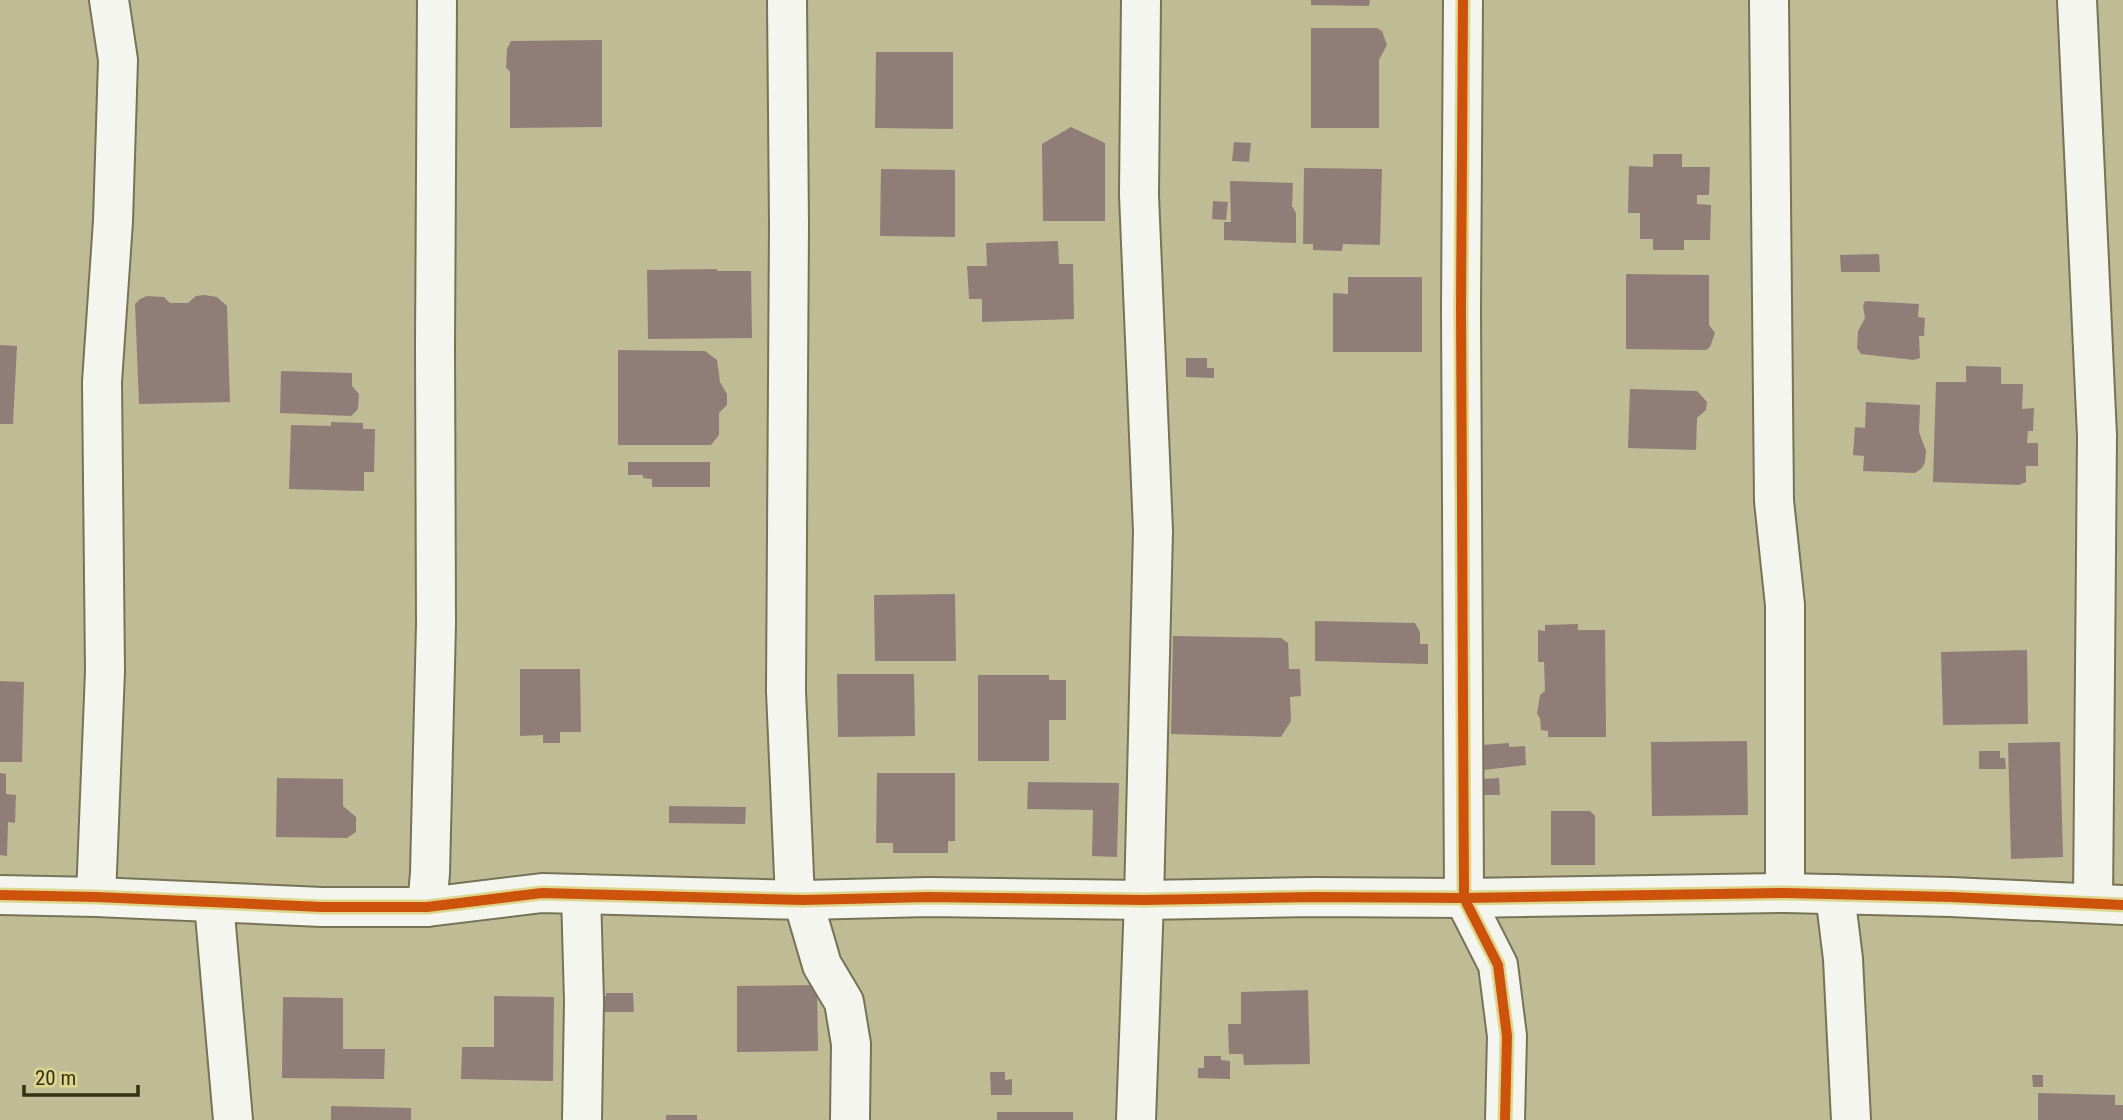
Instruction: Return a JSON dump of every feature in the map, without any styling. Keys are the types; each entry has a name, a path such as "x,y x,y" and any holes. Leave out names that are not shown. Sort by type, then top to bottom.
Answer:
{"street":[{"path":"96,897 105,671 102,382 113,221 118,60 109,0"},
{"path":"427,907 436,624 438,0"},
{"path":"787,0 789,238 786,691 799,899 822,965 844,1002 851,1044 850,1120"},
{"path":"1136,1120 1153,531 1139,195 1141,0"},
{"path":"1463,0 1461,322 1465,898 1498,965 1507,1035 1505,1120"},
{"path":"1769,0 1774,501 1785,605 1785,893"},
{"path":"0,895 322,907 427,907 542,892 799,899 929,897 1144,900 1785,893 2108,904 2097,436 2077,46 2077,0"},
{"path":"581,894 584,1001 582,1120"},
{"path":"1835,894 1843,959 1851,1120"},
{"path":"214,904 233,1120"}],"building":[{"path":"1311,0 1370,0 1369,6 1311,5"},
{"path":"1311,28 1377,28 1382,31 1387,45 1379,60 1379,128 1311,128"},
{"path":"602,40 602,127 510,128 510,72 506,67 507,49 511,41"},
{"path":"876,52 953,52 953,129 875,128"},
{"path":"1071,127 1105,143 1105,221 1043,221 1042,144"},
{"path":"1234,142 1251,143 1249,162 1232,161"},
{"path":"1653,154 1682,154 1682,167 1710,167 1709,195 1697,195 1697,204 1711,205 1710,240 1684,240 1684,250 1653,250 1653,239 1640,239 1640,213 1628,213 1629,166 1653,167"},
{"path":"1304,168 1382,169 1380,245 1343,244 1342,251 1313,250 1313,244 1303,244"},
{"path":"881,169 955,170 955,237 880,236"},
{"path":"1230,181 1293,183 1292,206 1296,213 1296,243 1224,240 1224,222 1231,222"},
{"path":"1213,201 1228,202 1226,220 1212,219"},
{"path":"1058,241 1059,264 1073,264 1074,319 982,322 982,299 969,299 967,266 987,266 986,243"},
{"path":"1879,254 1880,272 1841,272 1840,255"},
{"path":"647,270 751,271 752,338 648,339"},
{"path":"1626,274 1709,275 1709,325 1715,333 1710,347 1706,350 1626,349"},
{"path":"1348,277 1422,277 1422,352 1333,352 1333,293 1348,294"},
{"path":"147,296 164,297 170,303 188,303 196,296 217,297 227,306 230,402 139,404 135,304"},
{"path":"1865,301 1919,304 1918,317 1925,318 1924,336 1919,336 1920,358 1914,360 1861,354 1857,348 1858,331 1865,318"},
{"path":"0,345 17,346 13,424 0,424"},
{"path":"618,350 705,351 717,360 720,382 727,394 727,405 719,413 719,435 711,445 618,445"},
{"path":"1186,358 1207,358 1207,368 1214,368 1214,378 1186,377"},
{"path":"1966,366 2001,367 2001,384 2023,384 2022,409 2034,408 2033,431 2028,431 2027,443 2038,443 2038,466 2026,466 2026,482 2019,485 1933,482 1936,382 1966,382"},
{"path":"281,371 352,373 352,386 359,394 358,409 351,416 280,413"},
{"path":"1630,389 1697,391 1707,402 1706,410 1697,418 1696,450 1628,448"},
{"path":"1866,402 1920,405 1919,432 1926,451 1922,468 1915,473 1863,471 1864,456 1853,455 1855,427 1865,428"},
{"path":"331,422 363,423 363,429 375,429 374,472 364,472 364,491 289,489 291,425 331,426"},
{"path":"628,462 710,462 710,487 652,487 652,479 643,478 643,475 628,475"},
{"path":"955,594 956,661 875,661 874,595"},
{"path":"1315,621 1415,623 1420,632 1420,644 1428,644 1428,664 1315,661"},
{"path":"1578,624 1578,630 1605,630 1606,737 1548,737 1548,731 1541,730 1537,714 1540,695 1545,691 1544,662 1538,662 1538,630 1545,631 1545,625"},
{"path":"1173,636 1281,638 1288,643 1289,669 1300,669 1301,696 1290,697 1291,721 1281,737 1171,734"},
{"path":"2027,650 2028,724 1943,725 1941,652"},
{"path":"520,669 580,669 581,732 560,732 560,743 543,743 543,735 520,736"},
{"path":"837,674 914,674 915,736 838,737"},
{"path":"978,675 1049,675 1049,680 1066,680 1066,720 1049,720 1049,761 978,761"},
{"path":"0,681 24,682 22,762 0,762"},
{"path":"1747,741 1748,815 1652,816 1651,742"},
{"path":"2060,742 2063,857 2011,859 2008,743"},
{"path":"1509,743 1509,747 1525,746 1526,765 1484,770 1482,745"},
{"path":"1979,751 2000,751 2000,758 2005,758 2006,769 1979,769"},
{"path":"0,773 6,774 6,794 16,795 15,823 8,822 7,856 0,855"},
{"path":"877,773 955,773 955,841 948,841 948,853 893,853 893,843 876,843"},
{"path":"277,778 343,779 343,806 356,817 356,832 347,838 276,837"},
{"path":"1499,778 1500,795 1484,795 1483,779"},
{"path":"1028,782 1119,783 1117,857 1092,856 1093,810 1027,809"},
{"path":"669,806 746,807 745,824 669,823"},
{"path":"1551,811 1590,811 1595,816 1595,865 1551,865"},
{"path":"817,985 818,1051 737,1052 737,986"},
{"path":"1308,990 1310,1064 1244,1065 1243,1054 1229,1054 1228,1024 1241,1024 1241,992"},
{"path":"606,993 633,993 634,1012 599,1012 599,997 606,996"},
{"path":"494,996 554,997 553,1081 461,1079 462,1047 494,1047"},
{"path":"283,997 343,998 343,1049 385,1049 384,1079 282,1078"},
{"path":"1204,1056 1221,1056 1221,1060 1230,1061 1230,1079 1198,1078 1198,1068 1204,1068"},
{"path":"990,1072 1005,1072 1005,1080 1012,1079 1012,1095 991,1095"},
{"path":"2032,1075 2043,1075 2043,1087 2033,1087"},
{"path":"2038,1093 2115,1095 2115,1105 2123,1105 2123,1120 2038,1120"},
{"path":"331,1106 411,1108 411,1120 331,1120"},
{"path":"997,1112 1073,1112 1073,1120 997,1120"},
{"path":"666,1115 697,1115 697,1120 666,1120"}],"cycle path":[{"path":"1463,0 1461,309 1464,898 1498,965 1507,1036 1505,1120"},
{"path":"0,895 322,907 427,907 542,893 803,900 929,897 1144,900 1464,898 1785,893 2123,905"}]}
